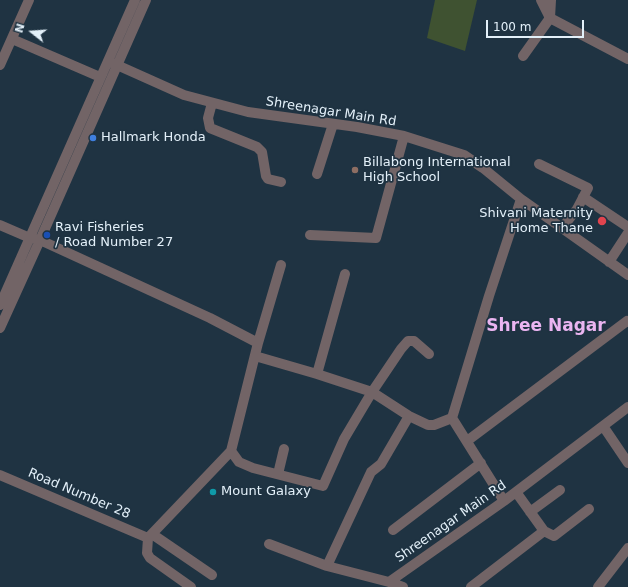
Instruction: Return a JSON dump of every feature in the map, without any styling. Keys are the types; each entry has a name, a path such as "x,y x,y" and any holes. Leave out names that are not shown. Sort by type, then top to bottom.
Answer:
{"street":[{"path":"0,65 29,0"},
{"path":"0,305 35,239 112,63 135,0"},
{"path":"0,328 100,78 112,63 146,0"},
{"path":"541,0 550,18 628,59"},
{"path":"523,56 550,18 551,0"},
{"path":"12,40 100,78"},
{"name":"Shreenagar Main Rd","path":"112,63 184,95 248,112 357,127 404,136 464,155 628,275"},
{"path":"212,102 208,118 210,128 257,147 262,152 266,176 268,179 281,182"},
{"path":"318,174 333,124"},
{"path":"310,235 376,238 404,136"},
{"path":"539,164 588,188 577,208 562,228"},
{"path":"583,197 628,227"},
{"path":"504,501 452,418 489,296 521,198"},
{"path":"0,226 35,239 210,318 258,343"},
{"path":"610,262 628,233"},
{"path":"191,587 150,558 147,553 150,536 231,451 258,343 281,265"},
{"path":"317,374 345,274"},
{"path":"467,441 627,321 628,322"},
{"path":"231,451 239,462 253,468 323,486 344,439 400,349 408,341 414,341 430,354"},
{"path":"255,356 372,392 409,416 428,425 434,425 452,418"},
{"name":"Shreenagar Main Rd","path":"385,583 504,501 628,407"},
{"path":"327,566 371,472 381,464 409,416"},
{"path":"603,426 628,463"},
{"path":"278,474 284,449"},
{"path":"392,530 481,463"},
{"name":"Road Number 28","path":"0,475 150,536 212,575"},
{"path":"530,512 560,490"},
{"path":"516,492 544,531 554,536 589,509"},
{"path":"472,587 544,531"},
{"path":"269,544 327,566 403,587"},
{"path":"598,587 628,548"}],"green space":[{"path":"435,0 477,0 465,51 427,38"}],"place":[{"name":"Hallmark Honda","path":"93,138"},
{"name":"Billabong International High School","path":"355,170"},
{"name":"Shivani Maternity Home Thane","path":"602,221"},
{"name":"Ravi Fisheries / Road Number 27","path":"47,235"},
{"name":"Mount Galaxy","path":"213,492"}],"district":[{"name":"Shree Nagar","path":"546,327"}]}
